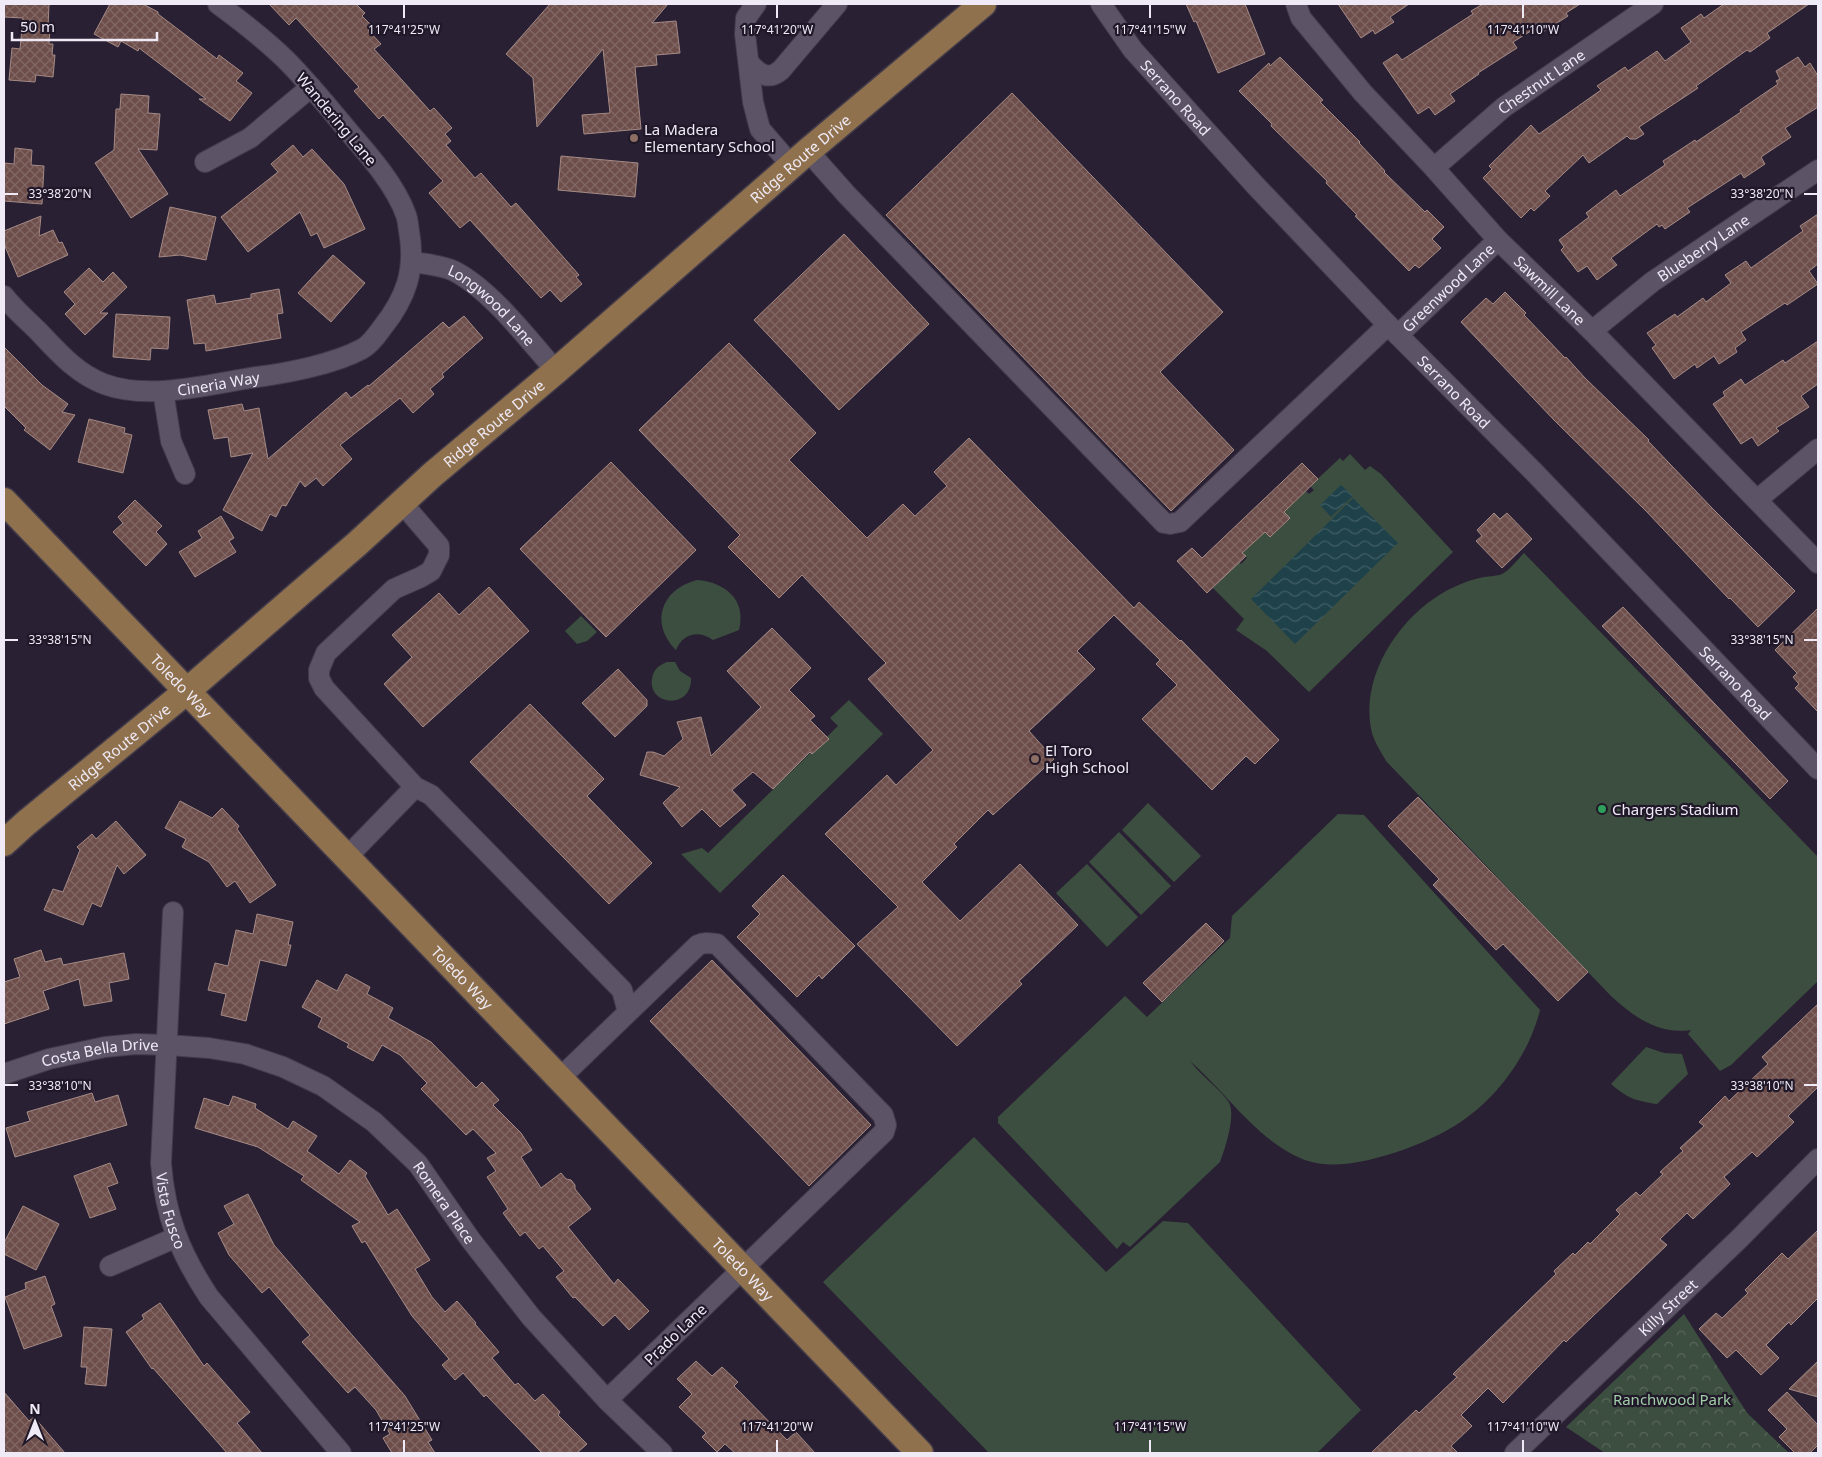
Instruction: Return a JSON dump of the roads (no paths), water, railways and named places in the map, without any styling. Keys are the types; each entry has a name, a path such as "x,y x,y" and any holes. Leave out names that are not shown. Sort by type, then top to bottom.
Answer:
{"main road":[{"name":"Ridge Route Drive","path":"4,843 187,691 432,475 556,371 800,158 983,4"},
{"name":"Toledo Way","path":"4,501 920,1453"}],"street":[{"name":"Wandering Lane","path":"218,4 246,25 285,59 373,160 398,198 407,217 412,246 412,262"},
{"name":"Greenwood Lane","path":"756,4 746,18 745,34 753,102 760,128 846,195 1164,523 1180,522 1393,330 1498,240"},
{"path":"749,63 760,74 775,75 837,4"},
{"name":"Serrano Road","path":"1102,4 1133,50 1254,184 1393,330 1534,472 1818,769"},
{"name":"Sawmill Lane","path":"1296,4 1301,18 1363,93 1434,168 1498,240 1592,331 1818,563"},
{"name":"Chestnut Lane","path":"1434,168 1504,107 1653,4"},
{"path":"205,162 250,138 311,87"},
{"name":"Blueberry Lane","path":"1592,331 1652,282 1818,170"},
{"name":"Longwood Lane","path":"412,262 440,266 454,271 468,280 498,307 556,371"},
{"name":"Cineria Way","path":"4,296 70,363 82,372 100,382 125,390 163,391 270,376 327,362 363,348 376,336 397,308 405,292 412,262"},
{"path":"163,391 171,441 185,474"},
{"path":"1757,500 1818,449"},
{"path":"402,503 439,546 440,555 431,571 394,589 326,653 319,670 324,688 415,787 431,795 622,990 628,1012"},
{"path":"347,857 415,787"},
{"name":"Vista Fusco","path":"173,912 161,1163 164,1193 177,1237 190,1269 209,1297 341,1453"},
{"name":"Prado Lane","path":"560,1078 698,945 704,942 717,944 877,1109 885,1120 884,1132 607,1400"},
{"name":"Costa Bella Drive","path":"4,1074 49,1059 105,1047 167,1044"},
{"name":"Romera Place","path":"167,1044 245,1054 283,1067 323,1086 374,1122 418,1164 470,1239 531,1317 607,1400 662,1453"},
{"name":"Killy Street","path":"1514,1453 1738,1240 1818,1159"},
{"path":"110,1266 177,1237"}],"water":[{"path":"1341,485 1353,496 1331,517 1320,505"},
{"path":"1353,498 1398,543 1295,644 1251,599"}],"place":[{"name":"La Madera Elementary School","path":"634,138"},
{"name":"El Toro High School","path":"1035,759"},
{"name":"Chargers Stadium","path":"1602,809"}],"park label":[{"name":"Ranchwood Park","path":"1672,1399"}]}
